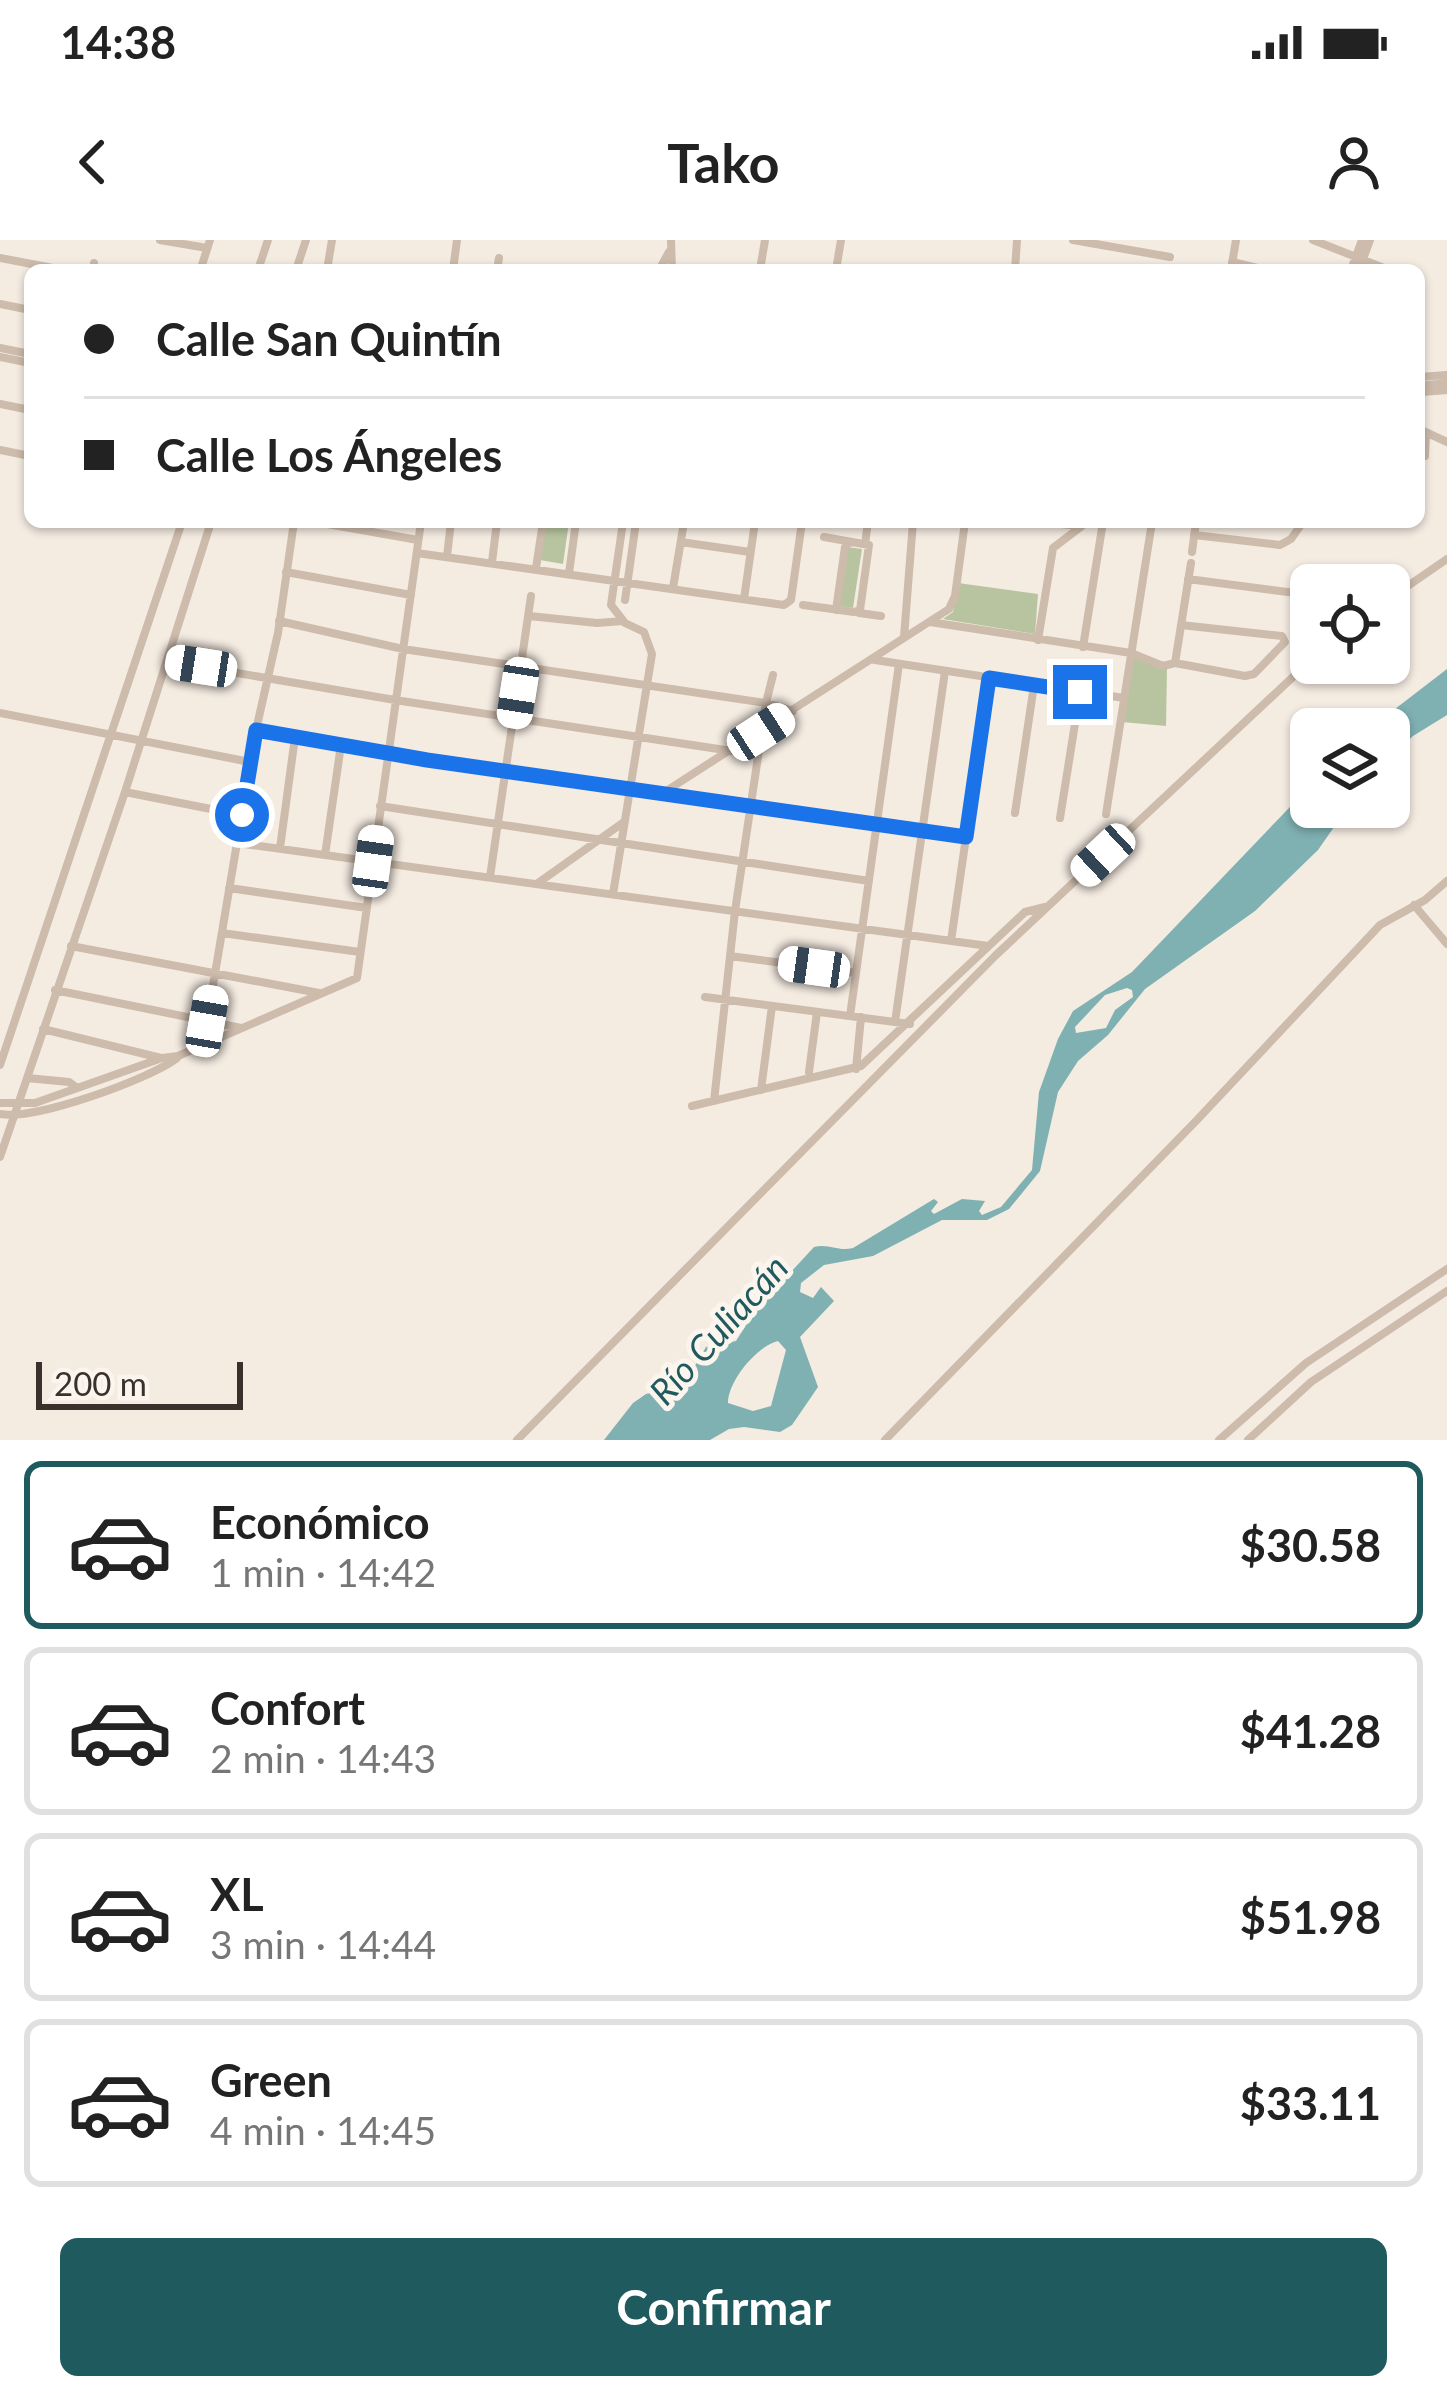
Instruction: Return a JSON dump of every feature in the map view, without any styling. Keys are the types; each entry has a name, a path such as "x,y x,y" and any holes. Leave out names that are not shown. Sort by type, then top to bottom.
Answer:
{"street":[{"path":"160,240 209,244"},
{"path":"671,240 671,264"},
{"path":"1073,240 1170,257"},
{"path":"1313,240 1357,264 1366,240"},
{"path":"662,264 669,252"},
{"path":"498,264 499,258"},
{"path":"0,1065 180,528"},
{"path":"0,1157 125,793 209,528"},
{"path":"207,1021 293,528"},
{"path":"350,528 418,540"},
{"path":"0,1114 80,1094 176,1059 357,978 420,528"},
{"path":"447,556 450,528"},
{"path":"492,562 496,528"},
{"path":"536,568 542,528"},
{"path":"569,573 575,528"},
{"path":"613,894 649,685 649,641 640,629 623,621 611,604 622,528"},
{"path":"625,600 635,528"},
{"path":"673,588 683,528"},
{"path":"744,599 754,528"},
{"path":"417,553 781,604 791,600 801,528"},
{"path":"865,544 867,528"},
{"path":"904,639 913,528"},
{"path":"662,794 874,660 953,604 964,528"},
{"path":"1038,640 1053,548 1078,528"},
{"path":"1083,646 1101,528"},
{"path":"1106,814 1151,528"},
{"path":"1175,663 1195,528"},
{"path":"1194,535 1286,543 1298,528"},
{"path":"824,537 870,549 860,609"},
{"path":"680,542 751,552"},
{"path":"836,610 845,547 853,542"},
{"path":"1410,585 1447,559"},
{"path":"286,572 411,595"},
{"path":"1188,579 1290,592"},
{"path":"490,877 531,596"},
{"path":"803,605 860,609 881,616"},
{"path":"529,616 623,621"},
{"path":"279,621 403,649 794,711"},
{"path":"930,622 1131,653 1163,666 1175,663 1250,676 1282,646 1284,638 1181,625"},
{"path":"874,660 1124,698"},
{"path":"167,661 758,755"},
{"path":"856,1069 856,973 899,664"},
{"path":"895,1022 945,671"},
{"path":"714,1101 735,911 773,675"},
{"path":"951,941 989,678"},
{"path":"517,1440 1046,907 1290,680"},
{"path":"1015,813 1034,685"},
{"path":"1060,818 1080,692"},
{"path":"0,713 250,762"},
{"path":"256,730 388,754 966,837"},
{"path":"280,848 295,737"},
{"path":"326,855 341,745"},
{"path":"125,793 242,815"},
{"path":"380,806 869,881"},
{"path":"537,883 625,821"},
{"path":"237,842 988,946"},
{"path":"885,1440 1380,925 1447,881"},
{"path":"229,888 367,908"},
{"path":"1414,904 1447,944"},
{"path":"692,1106 856,1069 910,1024 1030,908 1046,907"},
{"path":"222,933 360,952"},
{"path":"71,946 321,993"},
{"path":"730,956 856,973"},
{"path":"55,989 241,1028"},
{"path":"705,997 910,1024"},
{"path":"761,1090 772,1006"},
{"path":"809,1072 817,1012"},
{"path":"43,1029 176,1059"},
{"path":"80,1094 162,1058"},
{"path":"27,1078 68,1082 80,1094"},
{"path":"0,1103 15,1111"},
{"path":"1219,1440 1306,1363 1447,1269"},
{"path":"1248,1440 1324,1372 1447,1291"}],"green space":[{"path":"544,528 568,528 563,564 540,560"},
{"path":"847,547 862,549 853,608 838,606"},
{"path":"958,583 1038,594 1035,634 943,619 953,612"},
{"path":"1132,656 1167,668 1166,726 1122,722"}],"water":[{"path":"1447,669 1447,715 1410,739 1410,708 1396,708"},
{"path":"1290,807 1290,828 1333,828 1318,850 1255,911 1145,989 1108,1035 1078,1061 1058,1092 1040,1171 1009,1209 987,1220 942,1220 873,1256 824,1265 801,1283 800,1292 813,1298 821,1287 834,1301 800,1337 818,1387 792,1425 780,1432 729,1429 710,1440 604,1440 646,1394 683,1386 706,1347 736,1341 755,1311 814,1247 853,1248 934,1199 938,1202 931,1211 934,1214 962,1199 985,1201 979,1211 982,1215 1001,1207 1032,1170 1039,1092 1073,1011 1132,972","holes":["1132,990 1133,997 1115,1010 1106,1028 1076,1033 1075,1027 1105,995","778,1341 786,1350 771,1406 753,1411 728,1403 733,1385 761,1350"]}],"route":[{"path":"242,815 256,730 427,760 966,837 989,678 1080,692"}],"water label":[{"name":"Río Culiacán","path":"718,1329"}]}
